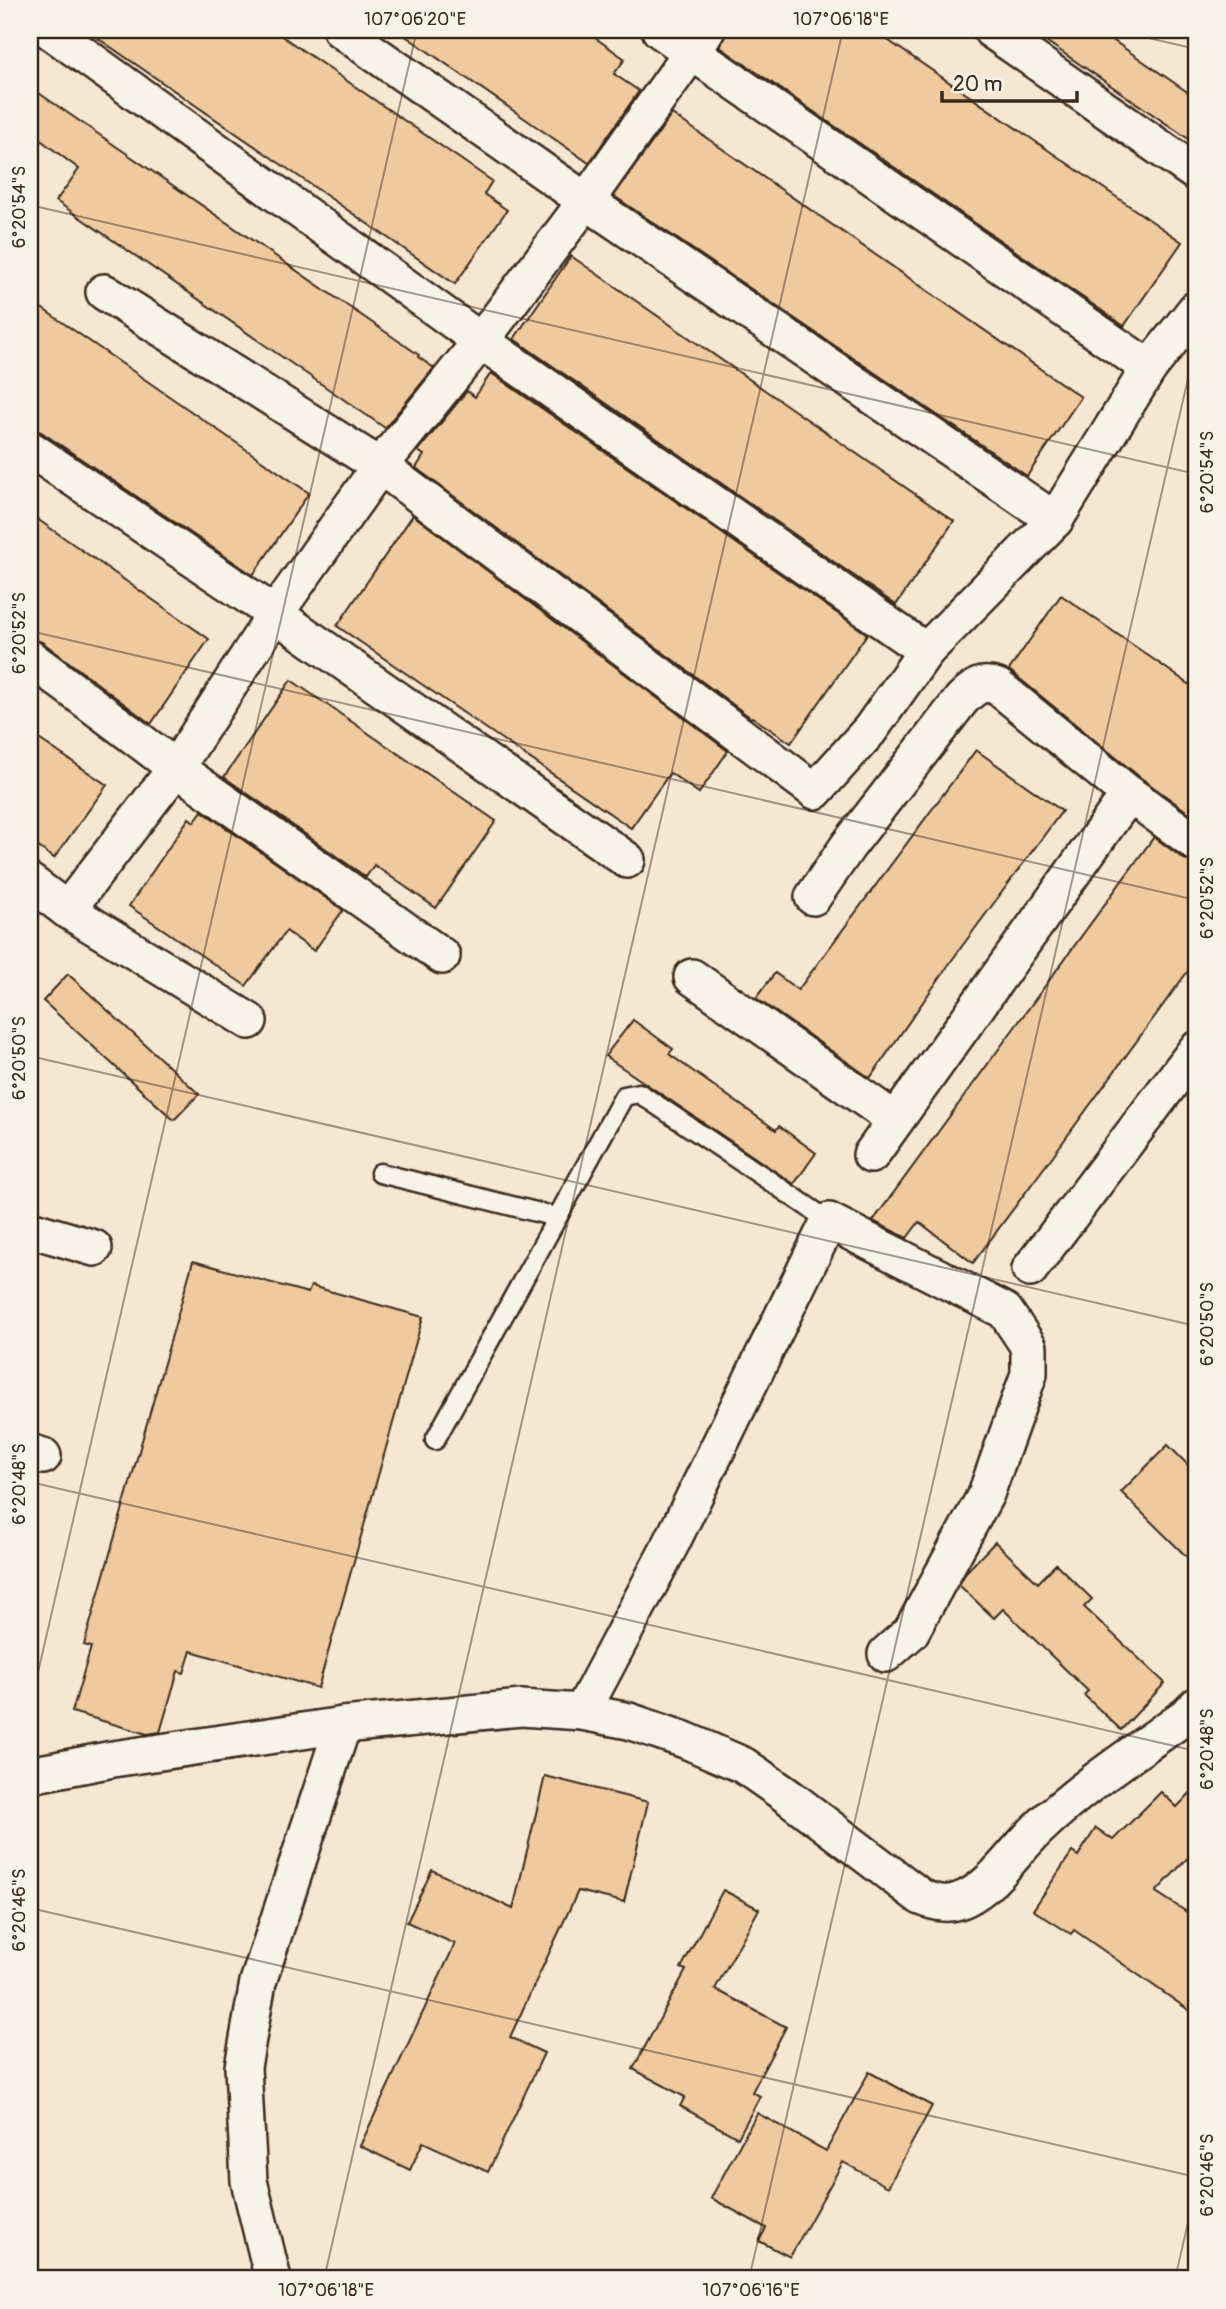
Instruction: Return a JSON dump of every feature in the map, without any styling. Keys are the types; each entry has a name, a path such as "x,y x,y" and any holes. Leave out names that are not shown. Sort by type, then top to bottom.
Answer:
{"street":[{"path":"50,30 481,341 926,651"},
{"path":"341,30 586,201 1055,520"},
{"path":"660,30 699,41 1149,368"},
{"path":"991,30 1196,173"},
{"path":"67,911 176,768 275,614 380,466 481,341 586,201 699,41"},
{"path":"104,292 380,466 815,790 870,730 926,651 1055,520 1149,368 1196,309"},
{"path":"30,449 275,614 626,860"},
{"path":"30,658 176,768 442,956"},
{"path":"813,897 863,827 962,699 976,687 988,683 998,687 1129,794 1196,844"},
{"path":"870,1155 1129,794"},
{"path":"30,881 67,911 249,1021"},
{"path":"692,977 895,1120"},
{"path":"1030,1269 1196,1050"},
{"path":"582,1712 672,1542 829,1221 1005,1311 1028,1347 1029,1374 986,1493 911,1632 886,1654"},
{"path":"30,1229 94,1248"},
{"path":"30,1775 113,1759 343,1725 521,1708 582,1712 640,1724 743,1765 921,1898 937,1904 953,1903 982,1889 1038,1829 1082,1790 1196,1706"},
{"path":"273,2279 249,2181 243,2067 258,1982 343,1725"}],"lane":[{"path":"435,1440 624,1096 633,1092 639,1093 829,1221"},
{"path":"380,1173 556,1217"}],"building":[{"path":"86,30 273,30 492,181 484,194 507,210 455,284"},
{"path":"397,30 584,30 625,59 614,74 639,91 589,163"},
{"path":"727,30 873,30 1182,242 1124,326 720,47"},
{"path":"1030,30 1098,30 1196,98 1196,144"},
{"path":"30,87 419,355 418,357 434,368 385,428 56,201 79,169 30,132"},
{"path":"672,114 1081,397 1027,476 614,196"},
{"path":"571,256 954,521 896,605 514,339"},
{"path":"30,300 309,493 253,575 41,432 30,429"},
{"path":"491,373 867,634 791,743 751,718 416,468 424,455 418,451 467,391 475,397"},
{"path":"30,514 209,639 151,724 42,642 30,638"},
{"path":"413,515 728,751 699,793 670,773 631,828 337,626"},
{"path":"1061,595 1196,689 1196,818 1141,778 1009,670"},
{"path":"291,680 496,821 436,908 374,865 366,877 224,777"},
{"path":"30,733 107,785 54,858 30,841"},
{"path":"976,750 1062,811 957,953 870,1078 756,998 775,973 798,990"},
{"path":"202,811 343,910 314,951 286,931 246,986 129,906 189,818 194,822"},
{"path":"1154,837 1184,859 1196,863 1196,960 1049,1161 973,1263 919,1222 907,1238 873,1221"},
{"path":"68,974 199,1094 174,1120 43,1001"},
{"path":"633,1020 673,1049 669,1054 776,1130 779,1126 816,1153 794,1184 605,1056"},
{"path":"193,1261 308,1293 311,1286 423,1317 318,1688 191,1651 184,1673 178,1671 160,1732 147,1734 72,1712 91,1647 84,1645"},
{"path":"1168,1445 1196,1473 1196,1566 1121,1492"},
{"path":"995,1542 1038,1583 1056,1564 1092,1599 1084,1607 1165,1683 1121,1730 1084,1695 1088,1691 1003,1609 994,1618 959,1585 966,1572"},
{"path":"545,1776 648,1802 624,1902 578,1891 510,2037 544,2053 488,2172 423,2142 410,2170 360,2146 455,1944 407,1922 432,1870 513,1909"},
{"path":"1196,1787 1196,1849 1156,1892 1196,1918 1196,2015 1074,1930 1071,1934 1033,1910 1072,1852 1078,1856 1096,1828 1113,1840 1161,1792 1177,1807"},
{"path":"723,1890 759,1909 715,1989 786,2027 752,2092 760,2096 738,2138 680,2106 685,2097 633,2069 686,1970 681,1968"},
{"path":"869,2072 932,2106 888,2187 843,2162 790,2257 759,2241 766,2228 711,2198 757,2113 826,2151"}]}
